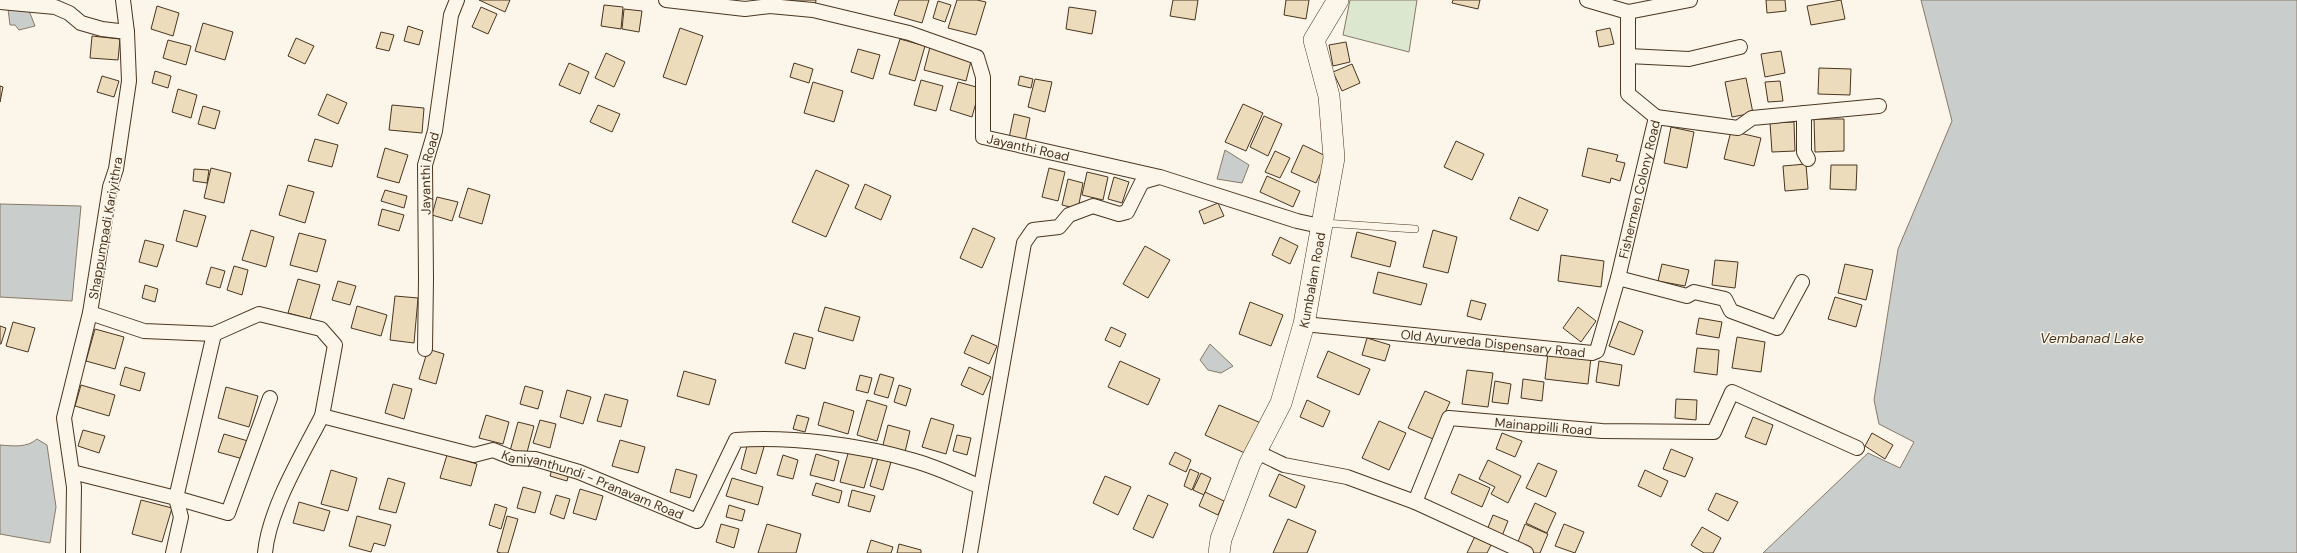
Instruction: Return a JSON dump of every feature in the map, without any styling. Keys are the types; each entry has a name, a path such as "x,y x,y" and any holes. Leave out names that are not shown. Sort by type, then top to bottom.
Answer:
{"main road":[{"name":"Kumbalam Road","path":"1219,553 1224,532 1250,463 1281,403 1304,324 1334,158 1330,96 1314,40 1338,0"}],"street":[{"name":"Shappumpadi Kariyithra","path":"73,553 74,487 64,418 90,313 110,187 116,169 129,81 127,32 123,0"},
{"name":"Jayanthi Road","path":"425,349 425,165 435,131 451,15 457,0"},
{"name":"Jayanthi Road","path":"666,0 745,9 770,6 813,10 909,33 977,57 983,77 983,137 1160,177 1297,221 1321,224"},
{"path":"1587,0 1628,12 1690,0"},
{"path":"0,2 55,6 70,13 81,23 102,29 127,32"},
{"name":"Fishermen Colony Road","path":"1618,278 1656,117 1628,94 1628,12"},
{"path":"1628,56 1689,59 1740,47"},
{"path":"1656,117 1738,128 1752,118 1879,106"},
{"path":"1804,114 1804,152 1808,159"},
{"path":"970,553 1024,243 1033,230 1059,227 1069,215 1093,206 1119,214 1127,212 1142,182 1160,177"},
{"path":"1618,278 1687,296 1694,292 1725,299 1731,311 1777,328 1802,282"},
{"name":"Old Ayurveda Dispensary Road","path":"1304,324 1592,353 1597,351 1618,278"},
{"path":"90,313 144,331 214,334 259,314 321,329 335,345 322,416 287,484 266,540 265,553"},
{"path":"173,553 181,517 176,498 214,334"},
{"name":"Mainappilli Road","path":"1415,502 1448,418 1602,431 1714,432 1732,392 1857,448"},
{"path":"72,472 176,498 228,513 270,398"},
{"name":"Kaniyanthundi - Pranavam Road","path":"322,416 474,455 493,450 513,458 534,459 572,469 697,521 736,440 760,438 850,446 916,461 981,487"},
{"path":"1257,452 1284,465 1347,477 1415,502 1526,553"}],"lane":[{"path":"1321,224 1415,229"}],"green space":[{"path":"1350,0 1417,0 1409,52 1343,35"}],"water":[{"name":"Vembanad Lake","path":"1921,0 2297,0 2297,553 1763,553 1868,453 1900,468 1914,442 1879,424 1874,400 1898,249 1952,121"},
{"path":"28,8 35,26 19,30 15,25 10,25 8,9"},
{"path":"1225,150 1249,165 1242,183 1217,179"},
{"path":"0,204 81,206 72,301 0,297"},
{"path":"1210,344 1233,366 1221,373 1208,370 1200,360"},
{"path":"37,439 47,445 56,507 50,543 0,534 0,445 24,445"}],"building":[{"path":"479,0 510,0 505,12"},
{"path":"782,0 816,0 815,7"},
{"path":"899,0 929,0 922,23 894,15"},
{"path":"957,0 977,0 986,2 976,35 948,28"},
{"path":"1173,0 1198,0 1195,20 1170,16"},
{"path":"1286,0 1309,0 1306,19 1284,15"},
{"path":"1453,0 1480,0 1478,9 1452,3"},
{"path":"1766,0 1785,0 1786,11 1767,13"},
{"path":"1841,0 1845,19 1811,25 1807,6"},
{"path":"938,1 951,5 945,22 933,18"},
{"path":"604,5 623,7 621,29 601,26"},
{"path":"157,6 179,13 173,36 151,29"},
{"path":"481,7 497,14 488,34 472,27"},
{"path":"1069,7 1096,11 1092,34 1066,29"},
{"path":"624,9 642,11 639,32 622,29"},
{"path":"203,23 233,32 225,60 195,51"},
{"path":"408,26 423,31 419,45 404,41"},
{"path":"680,28 703,36 686,85 663,77"},
{"path":"1610,28 1614,44 1599,47 1596,31"},
{"path":"381,32 394,35 389,51 376,48"},
{"path":"92,36 120,39 118,60 90,58"},
{"path":"296,38 314,46 305,64 288,56"},
{"path":"900,39 925,46 915,81 889,74"},
{"path":"168,40 191,46 186,65 163,58"},
{"path":"1346,42 1350,62 1333,66 1329,45"},
{"path":"930,47 971,61 966,81 924,70"},
{"path":"858,49 880,55 873,79 851,72"},
{"path":"1781,51 1785,73 1765,77 1761,54"},
{"path":"606,53 625,62 614,87 595,78"},
{"path":"569,63 589,72 580,94 559,85"},
{"path":"794,63 813,69 809,83 790,77"},
{"path":"1352,64 1360,83 1342,91 1333,72"},
{"path":"1819,68 1851,69 1850,95 1818,94"},
{"path":"155,71 171,76 168,88 152,83"},
{"path":"102,76 119,81 114,97 97,92"},
{"path":"1020,76 1033,79 1031,88 1018,85"},
{"path":"1746,78 1753,113 1732,117 1725,82"},
{"path":"1035,79 1052,82 1045,112 1028,107"},
{"path":"921,80 943,86 936,111 914,105"},
{"path":"1780,81 1783,101 1768,102 1765,82"},
{"path":"813,82 843,91 834,122 804,113"},
{"path":"958,82 980,88 972,117 950,110"},
{"path":"0,86 3,87 0,102"},
{"path":"178,89 197,95 191,118 172,112"},
{"path":"327,94 347,103 338,124 318,115"},
{"path":"1243,104 1263,113 1246,151 1225,142"},
{"path":"392,105 424,108 422,133 389,130"},
{"path":"598,105 620,114 612,132 590,122"},
{"path":"203,106 220,111 215,129 198,124"},
{"path":"1014,114 1030,118 1025,142 1009,138"},
{"path":"1264,116 1282,124 1268,156 1250,147"},
{"path":"1814,119 1844,119 1844,151 1815,152"},
{"path":"1794,122 1795,151 1772,152 1770,123"},
{"path":"1671,127 1694,132 1687,168 1664,163"},
{"path":"1731,131 1761,138 1754,166 1724,159"},
{"path":"315,139 338,145 332,167 308,161"},
{"path":"1456,141 1484,154 1472,180 1444,167"},
{"path":"1303,145 1328,157 1316,183 1291,172"},
{"path":"385,148 408,155 399,183 377,177"},
{"path":"1588,148 1618,155 1616,161 1625,163 1620,181 1611,178 1610,183 1582,176"},
{"path":"1275,151 1290,158 1280,178 1265,172"},
{"path":"1806,164 1808,189 1785,191 1783,166"},
{"path":"1831,165 1857,165 1856,190 1830,189"},
{"path":"211,168 231,173 224,203 204,198"},
{"path":"1049,168 1065,172 1058,201 1042,197"},
{"path":"194,169 209,170 207,183 193,181"},
{"path":"816,170 849,185 826,237 792,222"},
{"path":"1087,172 1108,177 1103,200 1082,195"},
{"path":"1267,176 1300,191 1293,207 1260,192"},
{"path":"1114,177 1129,182 1122,203 1108,199"},
{"path":"1068,179 1083,183 1078,209 1062,205"},
{"path":"865,184 891,196 881,220 855,208"},
{"path":"288,185 314,192 305,223 279,215"},
{"path":"468,188 490,195 482,224 459,217"},
{"path":"385,190 407,196 404,208 381,201"},
{"path":"437,197 458,202 452,221 432,215"},
{"path":"1519,197 1548,210 1538,231 1510,219"},
{"path":"1218,203 1224,216 1204,224 1199,211"},
{"path":"382,209 404,215 399,231 378,225"},
{"path":"184,210 206,216 197,247 176,241"},
{"path":"973,228 995,238 982,268 960,258"},
{"path":"251,230 274,237 266,267 242,260"},
{"path":"1433,230 1457,237 1448,273 1423,267"},
{"path":"1357,232 1396,242 1390,267 1351,257"},
{"path":"299,233 326,240 317,272 290,265"},
{"path":"1280,237 1298,246 1290,264 1272,255"},
{"path":"145,240 164,245 157,267 139,262"},
{"path":"1145,246 1170,260 1148,298 1123,284"},
{"path":"1561,255 1604,261 1601,287 1558,281"},
{"path":"1715,260 1738,262 1735,288 1712,285"},
{"path":"1662,264 1689,270 1685,286 1658,281"},
{"path":"1845,264 1873,270 1866,300 1838,293"},
{"path":"234,266 248,270 242,295 227,290"},
{"path":"211,267 225,271 220,288 206,284"},
{"path":"1378,272 1427,284 1421,305 1373,293"},
{"path":"298,279 320,285 310,319 288,313"},
{"path":"338,281 356,286 350,305 332,300"},
{"path":"145,285 158,289 155,302 142,298"},
{"path":"395,296 418,298 414,343 390,340"},
{"path":"1835,297 1862,305 1856,327 1828,319"},
{"path":"1471,300 1486,304 1481,320 1467,316"},
{"path":"1250,302 1283,315 1271,346 1239,334"},
{"path":"357,306 387,315 381,336 351,328"},
{"path":"825,307 860,317 853,341 818,331"},
{"path":"1578,307 1596,321 1581,342 1563,328"},
{"path":"1699,318 1722,322 1719,338 1696,334"},
{"path":"1619,321 1643,331 1634,355 1609,346"},
{"path":"13,322 35,328 28,352 6,346"},
{"path":"0,326 6,328 1,344 0,344"},
{"path":"1111,327 1126,334 1120,347 1105,340"},
{"path":"95,329 124,337 115,369 86,361"},
{"path":"794,333 813,338 805,369 785,363"},
{"path":"972,335 997,346 989,364 964,353"},
{"path":"1737,337 1765,342 1761,372 1732,368"},
{"path":"1367,338 1390,345 1385,361 1362,355"},
{"path":"1697,348 1719,350 1717,375 1694,372"},
{"path":"428,349 444,354 436,384 419,379"},
{"path":"1328,351 1370,369 1359,395 1317,377"},
{"path":"1548,353 1591,357 1588,384 1545,379"},
{"path":"1120,361 1160,379 1148,405 1108,387"},
{"path":"1599,361 1622,365 1619,386 1596,382"},
{"path":"125,367 145,373 140,391 120,385"},
{"path":"969,367 991,377 983,395 961,385"},
{"path":"1467,370 1493,373 1488,407 1462,404"},
{"path":"684,371 716,380 709,405 677,396"},
{"path":"880,374 894,378 888,398 874,394"},
{"path":"860,375 872,378 868,393 856,390"},
{"path":"1523,379 1544,382 1542,401 1521,398"},
{"path":"1495,381 1511,384 1508,404 1492,402"},
{"path":"393,384 412,389 404,419 385,413"},
{"path":"81,385 115,395 109,416 75,406"},
{"path":"899,385 911,389 906,406 894,402"},
{"path":"525,386 543,391 538,409 520,404"},
{"path":"226,387 258,396 249,427 218,418"},
{"path":"567,390 591,397 583,424 560,417"},
{"path":"1425,391 1450,402 1433,439 1408,428"},
{"path":"605,394 628,400 621,427 597,421"},
{"path":"1676,399 1697,400 1696,420 1675,418"},
{"path":"867,400 887,406 877,441 857,435"},
{"path":"1307,400 1330,411 1323,427 1300,417"},
{"path":"824,402 854,411 848,434 818,425"},
{"path":"1219,405 1261,423 1247,454 1205,435"},
{"path":"486,415 509,422 503,444 479,438"},
{"path":"797,415 809,418 805,432 793,429"},
{"path":"1753,417 1773,425 1766,445 1745,437"},
{"path":"931,418 954,425 946,454 922,447"},
{"path":"540,420 556,424 550,448 533,443"},
{"path":"1379,421 1406,433 1389,470 1362,458"},
{"path":"518,422 534,426 526,456 510,451"},
{"path":"888,425 910,431 905,452 883,445"},
{"path":"83,430 105,436 99,453 78,446"},
{"path":"1502,433 1522,441 1515,457 1496,449"},
{"path":"1872,433 1893,445 1885,459 1865,446"},
{"path":"224,434 248,441 243,459 218,452"},
{"path":"957,435 971,438 967,455 953,451"},
{"path":"620,440 645,447 638,473 612,466"},
{"path":"748,442 764,447 756,474 741,469"},
{"path":"1671,449 1693,458 1685,477 1663,469"},
{"path":"849,450 873,457 864,488 840,482"},
{"path":"1175,452 1191,460 1186,472 1169,464"},
{"path":"816,454 839,461 834,481 810,475"},
{"path":"447,455 477,464 471,486 440,478"},
{"path":"783,455 798,460 793,479 777,475"},
{"path":"878,458 891,462 883,490 870,486"},
{"path":"1488,460 1521,476 1508,503 1491,494 1495,487 1479,479"},
{"path":"1538,463 1557,471 1546,497 1526,488"},
{"path":"552,469 569,473 567,481 550,476"},
{"path":"676,469 697,475 690,498 670,492"},
{"path":"1190,469 1199,473 1192,490 1184,486"},
{"path":"331,470 357,478 348,511 321,504"},
{"path":"1645,470 1668,481 1661,497 1638,486"},
{"path":"1201,473 1211,478 1204,495 1193,490"},
{"path":"1279,474 1305,486 1296,508 1269,496"},
{"path":"1459,474 1490,488 1482,507 1451,493"},
{"path":"1105,476 1131,487 1118,515 1093,503"},
{"path":"388,478 405,483 396,513 379,509"},
{"path":"732,478 763,487 758,505 726,496"},
{"path":"816,483 842,491 839,503 812,495"},
{"path":"523,487 541,492 535,513 517,508"},
{"path":"580,489 603,496 596,520 573,513"},
{"path":"852,490 875,496 870,512 848,506"},
{"path":"1205,492 1224,501 1218,515 1199,506"},
{"path":"1716,493 1738,502 1728,521 1708,510"},
{"path":"556,495 570,499 564,519 550,514"},
{"path":"1148,495 1168,504 1153,538 1133,529"},
{"path":"141,500 172,508 162,542 132,534"},
{"path":"299,502 330,511 324,531 293,523"},
{"path":"1535,503 1556,513 1547,533 1526,523"},
{"path":"495,504 507,508 501,529 489,525"},
{"path":"729,505 745,510 742,521 726,517"},
{"path":"1493,515 1508,521 1502,536 1487,530"},
{"path":"357,516 391,525 385,546 374,543 371,552 349,546"},
{"path":"507,516 518,519 508,553 501,553 497,552"},
{"path":"1288,519 1316,531 1307,553 1273,553"},
{"path":"721,524 739,529 734,548 716,542"},
{"path":"767,524 801,534 796,553 758,553"},
{"path":"1525,524 1548,534 1540,553 1531,553 1516,547"},
{"path":"1564,524 1584,532 1575,553 1555,546"},
{"path":"1702,527 1721,538 1713,553 1704,553 1691,545"},
{"path":"1476,534 1493,541 1487,553 1467,553"},
{"path":"871,540 893,547 891,553 867,553"},
{"path":"899,544 921,550 921,553 897,553"}]}
